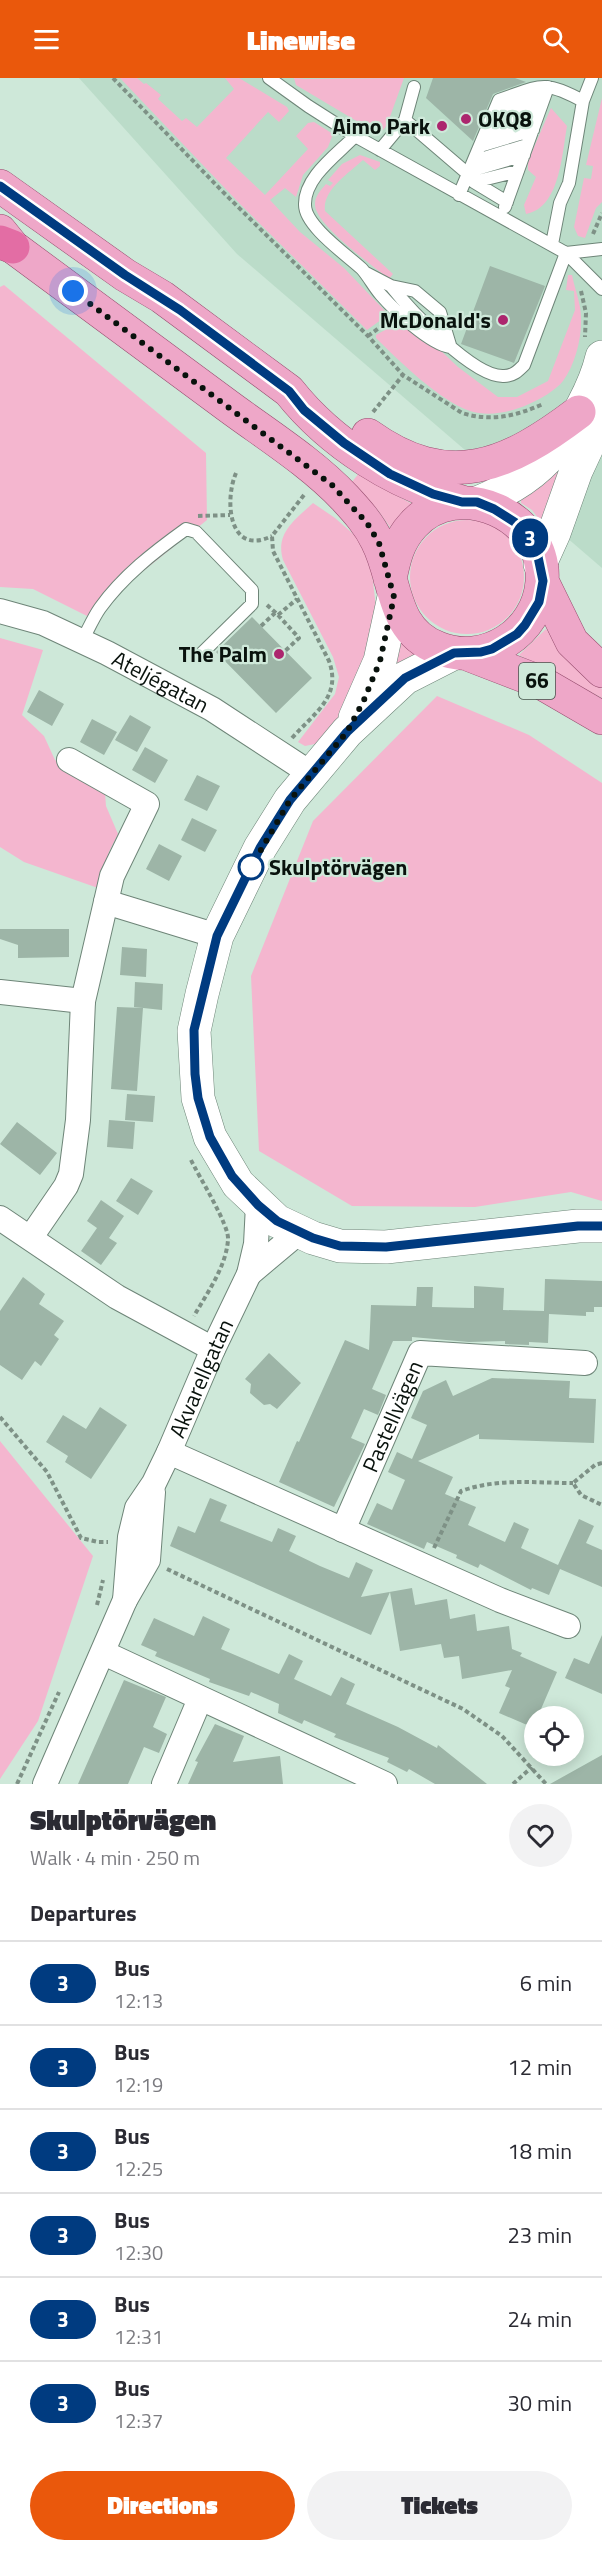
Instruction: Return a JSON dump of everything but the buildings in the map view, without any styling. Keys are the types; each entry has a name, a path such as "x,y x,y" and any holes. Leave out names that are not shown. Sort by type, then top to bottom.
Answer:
{"main road":[{"name":"66","path":"0,186 125,275 162,297 289,391 304,410 344,443 390,474 433,494 469,502 508,516 524,528 537,552 542,572 572,642 602,671"},
{"name":"66","path":"4,240 332,485 367,523 379,543 402,616 417,636 436,648 460,653 540,682 602,718"},
{"path":"289,391 317,399 380,444 397,453 439,465 458,467 478,466 511,457 591,414"},
{"path":"392,588 395,553 413,524 439,507 469,502"},
{"name":"66","path":"460,653 492,649 517,634 533,615 539,602 542,572"}],"street":[{"path":"542,572 576,471 591,414 602,357"},
{"path":"469,502 504,492 530,476 591,414"},
{"path":"347,732 364,700 380,661 392,588"},
{"name":"Ateljégatan","path":"0,611 43,623 82,641 212,710 310,773"},
{"path":"460,653 405,678 347,732 310,773 260,848 217,936 194,1030 198,1098 210,1137 232,1176 258,1205 277,1221 340,1246 386,1247 578,1226 602,1226"},
{"path":"31,1237 66,1186 71,1174 78,1120 83,1001 112,876 147,804 69,760"},
{"path":"106,902 217,936"},
{"path":"0,992 83,1001"},
{"name":"Akvarellgatan","path":"45,1784 104,1653 125,1600 123,1550 249,1274 256,1244 258,1205"},
{"path":"0,1218 117,1297 213,1349"},
{"name":"Akvarellgatan","path":"249,1274 300,1232"},
{"name":"Pastellvägen","path":"344,1530 420,1353 585,1363"},
{"path":"169,1452 426,1567 568,1626"},
{"path":"104,1653 385,1784"},
{"path":"164,1784 200,1699"}],"lane":[{"path":"269,78 355,136 552,244 566,253 602,289"},
{"path":"552,244 561,204 569,183 583,101 591,78"},
{"path":"459,195 471,172 499,100 542,85 545,96 501,217"},
{"path":"380,150 405,120 414,87"},
{"path":"492,117 562,89 583,101"},
{"path":"405,120 507,202"},
{"path":"482,141 534,125"},
{"path":"355,136 327,162 310,186 305,205 312,223 364,272 380,295 437,343 450,347"},
{"path":"471,172 526,150"},
{"path":"471,172 518,171"},
{"path":"566,253 602,249"},
{"path":"391,286 403,301 450,347 484,371 504,376 516,373 524,365 566,253"},
{"path":"364,272 391,286 415,291 440,312 450,347"},
{"path":"82,641 99,609 123,581 157,550 186,529 196,532 252,590 254,598 252,604 201,654"}],"path":[{"path":"113,78 222,191 368,336 403,375 371,414"},
{"path":"236,473 232,484 230,518 243,537 252,541 262,541 272,536 306,493"},
{"path":"272,536 274,556 329,661 333,673 330,695 279,753"},
{"path":"261,626 297,599"},
{"path":"278,613 298,638 285,651"},
{"path":"0,1417 47,1472 81,1538 123,1550 463,1709 502,1736 546,1784"},
{"path":"426,1567 461,1491 474,1486 519,1481 573,1483 595,1465 602,1463"},
{"path":"573,1483 581,1495 602,1505"},
{"path":"95,1609 104,1570"},
{"path":"17,1784 63,1681"},
{"path":"513,1784 532,1767"}],"shaded area":[{"path":"79,78 602,78 602,568 237,254"},
{"path":"120,78 137,78 144,84 146,83 161,95 158,99 182,121 186,118 197,127 234,89 225,78 239,78 287,107 289,111 279,122 268,112 226,158 265,195 308,149 296,136 308,123 314,122 333,134 328,147 303,175 296,197 285,188 270,200 300,232 344,268 386,312 385,317 367,330 240,204"},
{"path":"294,78 404,78 387,125 383,130 375,132 296,85"},
{"path":"602,98 602,202 596,208 585,238 578,236 574,227 584,178 591,179 593,166 586,165"},
{"path":"551,108 567,126 561,165 553,191 546,202 537,210 526,214 524,205 536,177 528,170 528,161"},
{"path":"360,155 380,162 380,166 375,170 363,160 332,189 325,203 325,211 393,274 389,279 333,233 317,212 315,204 317,196 326,184 330,186 333,183 328,180 342,164"},
{"path":"568,275 572,275 581,316 578,346 572,365 556,388 522,407 500,413 485,414 458,406 433,390 376,338 376,335 399,322 422,341 440,350 458,367 498,397 517,397 548,381 575,310 574,291 566,290"},
{"path":"4,285 206,453 207,520 87,616 33,589 0,587 0,287"},
{"path":"563,464 541,522 532,510 521,503 521,500 543,485"},
{"path":"360,472 412,504 390,527 377,509 351,483"},
{"path":"313,503 359,539 371,565 377,616 360,691 320,743 305,746 298,742 335,694 339,677 333,657 283,560 281,550 288,528"},
{"path":"467,520 489,524 508,536 520,555 524,577 520,599 508,618 489,630 467,634 445,630 426,618 414,599 410,577 414,555 426,536 445,524"},
{"path":"546,629 569,657 602,689 602,698 519,655"},
{"path":"0,638 43,650 22,715 44,736 55,760 105,793 106,806 118,834 109,852 98,888 24,862 0,847"},
{"path":"398,639 421,658 391,677"},
{"path":"437,696 529,735 602,783 602,1201 571,1192 475,1207 352,1206 259,1151 251,976 313,821"},
{"path":"0,1441 93,1556 38,1721 0,1779"}],"bus line":[{"name":"3","path":"0,186 125,275 180,310 289,391 304,410 344,443 390,474 433,494 462,502 477,502 508,516 524,528 537,552 540,564 543,581 539,602 533,615 517,634 492,649 466,654 454,653 405,678 347,732 310,773 260,848 217,936 194,1030 198,1098 210,1137 232,1176 258,1205 277,1221 313,1238 340,1246 386,1247 578,1226 602,1226"}],"place":[{"name":"OKQ8","path":"466,119"},
{"name":"Aimo Park","path":"442,126"},
{"name":"McDonald's","path":"503,320"},
{"name":"The Palm","path":"279,654"},
{"name":"Skulptörvägen","path":"251,867"}],"route":[{"path":"73,291 332,485 367,523 379,543 394,597 380,661 364,700 347,732 310,773 290,800 251,867"}]}
